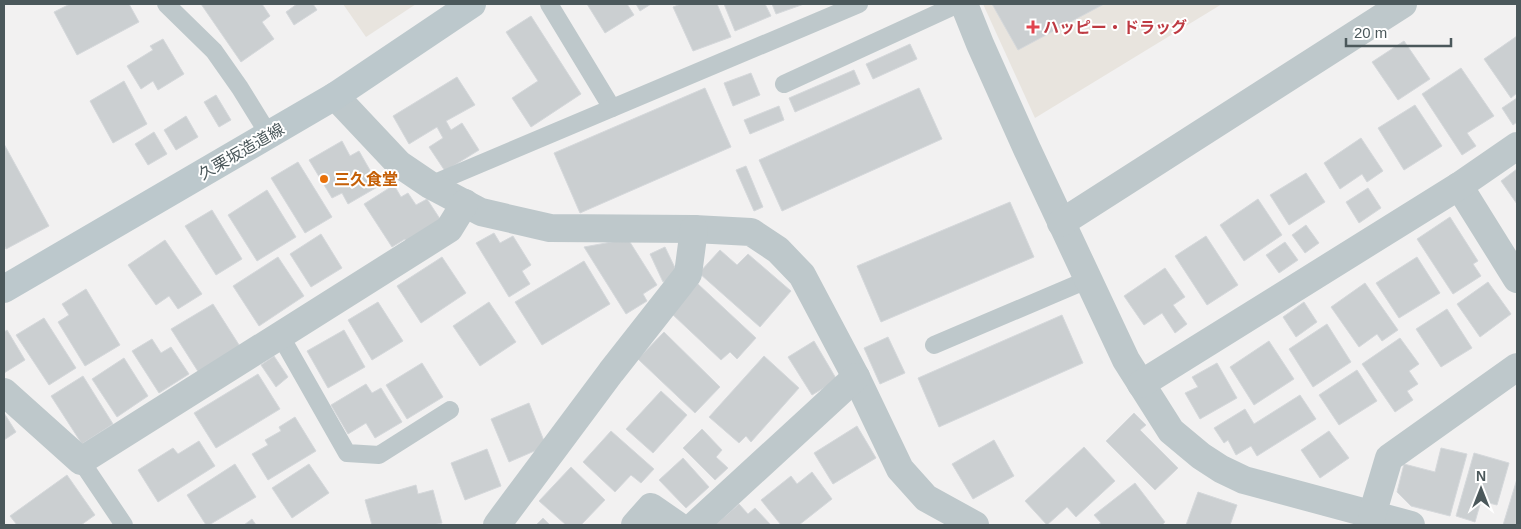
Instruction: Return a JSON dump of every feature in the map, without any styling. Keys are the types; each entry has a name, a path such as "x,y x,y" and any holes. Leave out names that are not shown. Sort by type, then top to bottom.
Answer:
{"main road":[{"name":"久栗坂造道線","path":"4,289 335,96 472,4"}],"street":[{"path":"964,4 998,86 1126,360 1171,431 1185,444 1221,469 1244,480 1411,525"},
{"path":"1061,223 1402,4"},
{"path":"335,96 399,164 430,185 481,212 550,228 694,229 751,232 778,250 802,275 856,377 900,469 926,498 975,525"},
{"path":"1141,384 1459,186 1517,146"},
{"path":"1459,186 1517,279"},
{"path":"4,392 81,461 449,229 465,203"},
{"path":"497,525 611,372 688,274 694,229"},
{"path":"1372,515 1389,458 1517,367"},
{"path":"695,525 856,377"},
{"path":"635,525 651,507 677,525"}],"lane":[{"path":"166,4 214,51 269,135"},
{"path":"549,4 612,108"},
{"path":"430,185 859,4"},
{"path":"784,84 958,4"},
{"path":"934,345 1088,280"},
{"path":"280,336 347,453 380,455 450,410"},
{"path":"81,461 124,525"}],"shaded area":[{"path":"343,4 416,4 366,37"},
{"path":"983,4 1222,4 1035,118"}],"building":[{"path":"70,4 129,4 139,22 77,55 54,12"},
{"path":"201,4 262,4 270,16 262,22 274,39 241,62"},
{"path":"297,4 313,4 317,10 294,25 286,12"},
{"path":"587,4 627,4 634,15 605,33"},
{"path":"636,4 651,4 640,11"},
{"path":"681,4 717,4 731,37 693,51 673,7"},
{"path":"724,4 765,4 771,16 735,31"},
{"path":"772,4 804,4 776,14"},
{"name":"ハッピー・ドラッグ","path":"992,4 1104,4 1018,50"},
{"path":"531,16 581,94 531,127 512,98 538,81 506,32"},
{"path":"1517,36 1517,93 1511,98 1484,59"},
{"path":"163,39 184,74 158,90 153,81 141,89 127,66 153,50 150,46"},
{"path":"1404,41 1430,79 1398,100 1372,62"},
{"path":"910,44 917,59 873,79 866,64"},
{"path":"1461,68 1494,116 1467,133 1476,146 1462,155 1422,94"},
{"path":"854,70 860,84 795,112 789,98"},
{"path":"751,73 760,95 733,106 724,83"},
{"path":"457,77 475,105 446,121 451,130 462,123 479,150 445,171 429,147 443,138 437,127 409,144 393,116"},
{"path":"124,81 147,124 113,143 90,101"},
{"path":"705,88 731,147 580,213 554,153"},
{"path":"919,88 942,139 782,211 759,160"},
{"path":"216,95 231,120 219,127 204,102"},
{"path":"1517,98 1517,122 1513,125 1502,108"},
{"path":"1415,105 1442,146 1404,170 1378,128"},
{"path":"779,106 784,120 750,134 744,120"},
{"path":"186,116 198,137 176,150 164,130"},
{"path":"154,132 167,154 148,165 135,144"},
{"path":"1361,138 1383,171 1367,182 1362,174 1340,189 1324,163"},
{"path":"342,141 350,156 359,151 379,186 348,204 342,193 332,198 309,160"},
{"path":"4,144 49,226 6,249 4,245"},
{"path":"298,162 332,217 305,233 271,178"},
{"path":"746,166 763,207 754,211 736,170"},
{"path":"1517,169 1517,204 1501,181"},
{"path":"1306,173 1325,202 1289,225 1270,195"},
{"path":"394,185 401,197 408,193 416,205 427,199 442,222 408,244 405,239 392,247 364,204"},
{"path":"1368,188 1381,208 1359,223 1346,202"},
{"path":"267,190 296,237 257,261 228,215"},
{"path":"1258,199 1282,235 1244,261 1220,225"},
{"path":"1010,202 1034,257 881,322 857,266"},
{"path":"212,210 242,259 216,275 185,226"},
{"path":"1450,217 1478,261 1473,264 1481,276 1453,294 1417,239"},
{"path":"1306,225 1319,243 1305,253 1292,235"},
{"path":"494,233 500,243 513,236 531,265 522,271 530,284 509,297 476,243"},
{"path":"321,234 342,268 311,287 290,254"},
{"path":"1206,236 1238,285 1207,305 1175,256"},
{"path":"628,239 657,285 643,294 647,301 626,314 584,247"},
{"path":"165,240 202,294 178,309 169,296 156,305 128,265"},
{"path":"1285,242 1298,260 1279,273 1266,255"},
{"path":"665,247 678,274 663,282 650,254"},
{"path":"720,250 737,265 748,254 791,291 760,327 699,273"},
{"path":"278,257 304,296 259,326 233,286"},
{"path":"442,257 466,293 421,323 397,286"},
{"path":"1417,257 1440,293 1399,318 1376,283"},
{"path":"584,261 610,304 542,345 515,302"},
{"path":"1165,268 1185,297 1173,305 1187,324 1175,333 1162,313 1144,325 1124,296"},
{"path":"1488,282 1511,314 1480,337 1457,304"},
{"path":"1365,283 1398,330 1382,341 1377,334 1359,347 1331,307"},
{"path":"698,284 756,338 737,359 730,352 721,360 671,313"},
{"path":"86,289 120,345 85,366 58,322 69,315 62,304"},
{"path":"378,302 403,341 372,360 348,320"},
{"path":"489,302 516,342 480,366 453,326"},
{"path":"1304,302 1317,322 1296,337 1283,317"},
{"path":"213,304 241,348 199,373 171,329"},
{"path":"1447,309 1472,348 1441,367 1416,329"},
{"path":"1062,315 1083,363 939,427 918,378"},
{"path":"44,318 76,368 49,385 16,335"},
{"path":"1327,324 1351,362 1313,387 1289,349"},
{"path":"7,330 25,360 4,373 4,332"},
{"path":"344,330 365,367 328,388 307,351"},
{"path":"664,332 720,387 695,413 638,359"},
{"path":"888,337 905,373 880,384 864,348"},
{"path":"1400,338 1419,364 1409,371 1418,384 1407,391 1413,400 1395,412 1362,364"},
{"path":"152,339 161,353 171,347 189,374 159,393 132,351"},
{"path":"814,341 837,380 812,395 788,357"},
{"path":"1269,341 1294,379 1254,405 1230,367"},
{"path":"274,356 288,377 276,387 261,365"},
{"path":"764,356 799,388 751,442 746,436 739,443 709,417"},
{"path":"124,358 148,396 117,417 92,379"},
{"path":"422,363 443,397 407,419 386,385"},
{"path":"1217,363 1237,398 1200,419 1185,393 1198,387 1192,377"},
{"path":"1357,370 1377,401 1339,425 1319,395"},
{"path":"258,374 280,409 216,448 194,413"},
{"path":"83,376 113,424 82,444 51,396"},
{"path":"366,384 372,393 381,388 402,422 375,438 366,423 348,434 331,405"},
{"path":"661,391 687,415 653,453 626,429"},
{"path":"1300,395 1316,419 1257,456 1251,446 1236,455 1228,440 1224,443 1214,428 1245,409 1254,424"},
{"path":"529,403 546,446 509,462 491,419"},
{"path":"4,413 16,432 4,440"},
{"path":"1134,413 1146,425 1140,430 1178,468 1155,490 1106,441"},
{"path":"295,417 316,451 268,480 252,454 268,445 265,440 281,431 279,427"},
{"path":"857,426 876,458 833,484 814,453"},
{"path":"702,429 722,450 716,457 728,468 715,480 683,448"},
{"path":"611,431 654,469 641,483 631,475 615,492 583,462"},
{"path":"1329,431 1349,458 1320,478 1301,450"},
{"path":"994,440 1014,476 973,499 952,464"},
{"path":"199,441 215,466 158,502 138,470 173,448 178,454"},
{"path":"1084,447 1115,481 1076,517 1067,507 1047,525 1025,501"},
{"path":"1441,448 1467,454 1450,516 1411,506 1397,492 1404,464 1435,472"},
{"path":"487,449 501,486 465,500 451,463"},
{"path":"1474,453 1509,463 1497,505 1481,501 1475,522 1456,516"},
{"path":"683,458 709,487 686,508 659,480"},
{"path":"235,464 256,497 206,525 187,495"},
{"path":"309,464 329,493 292,518 272,488"},
{"path":"571,467 605,500 581,525 566,525 539,501"},
{"path":"812,472 832,499 799,525 781,525 761,500 791,476 797,484"},
{"path":"67,475 95,515 81,525 17,525 10,516"},
{"path":"1517,479 1517,525 1503,525"},
{"path":"1135,483 1165,522 1162,525 1098,525 1101,523 1094,515"},
{"path":"416,485 418,494 433,490 442,523 433,525 372,525 365,500"},
{"path":"1198,492 1237,505 1230,525 1186,525"},
{"path":"739,504 748,514 755,508 771,525 715,525"},
{"path":"543,518 550,525 536,525"},
{"path":"252,519 256,525 244,525"}],"place":[{"name":"ハッピー・ドラッグ","path":"1033,27"},
{"name":"三久食堂","path":"324,179"}]}
